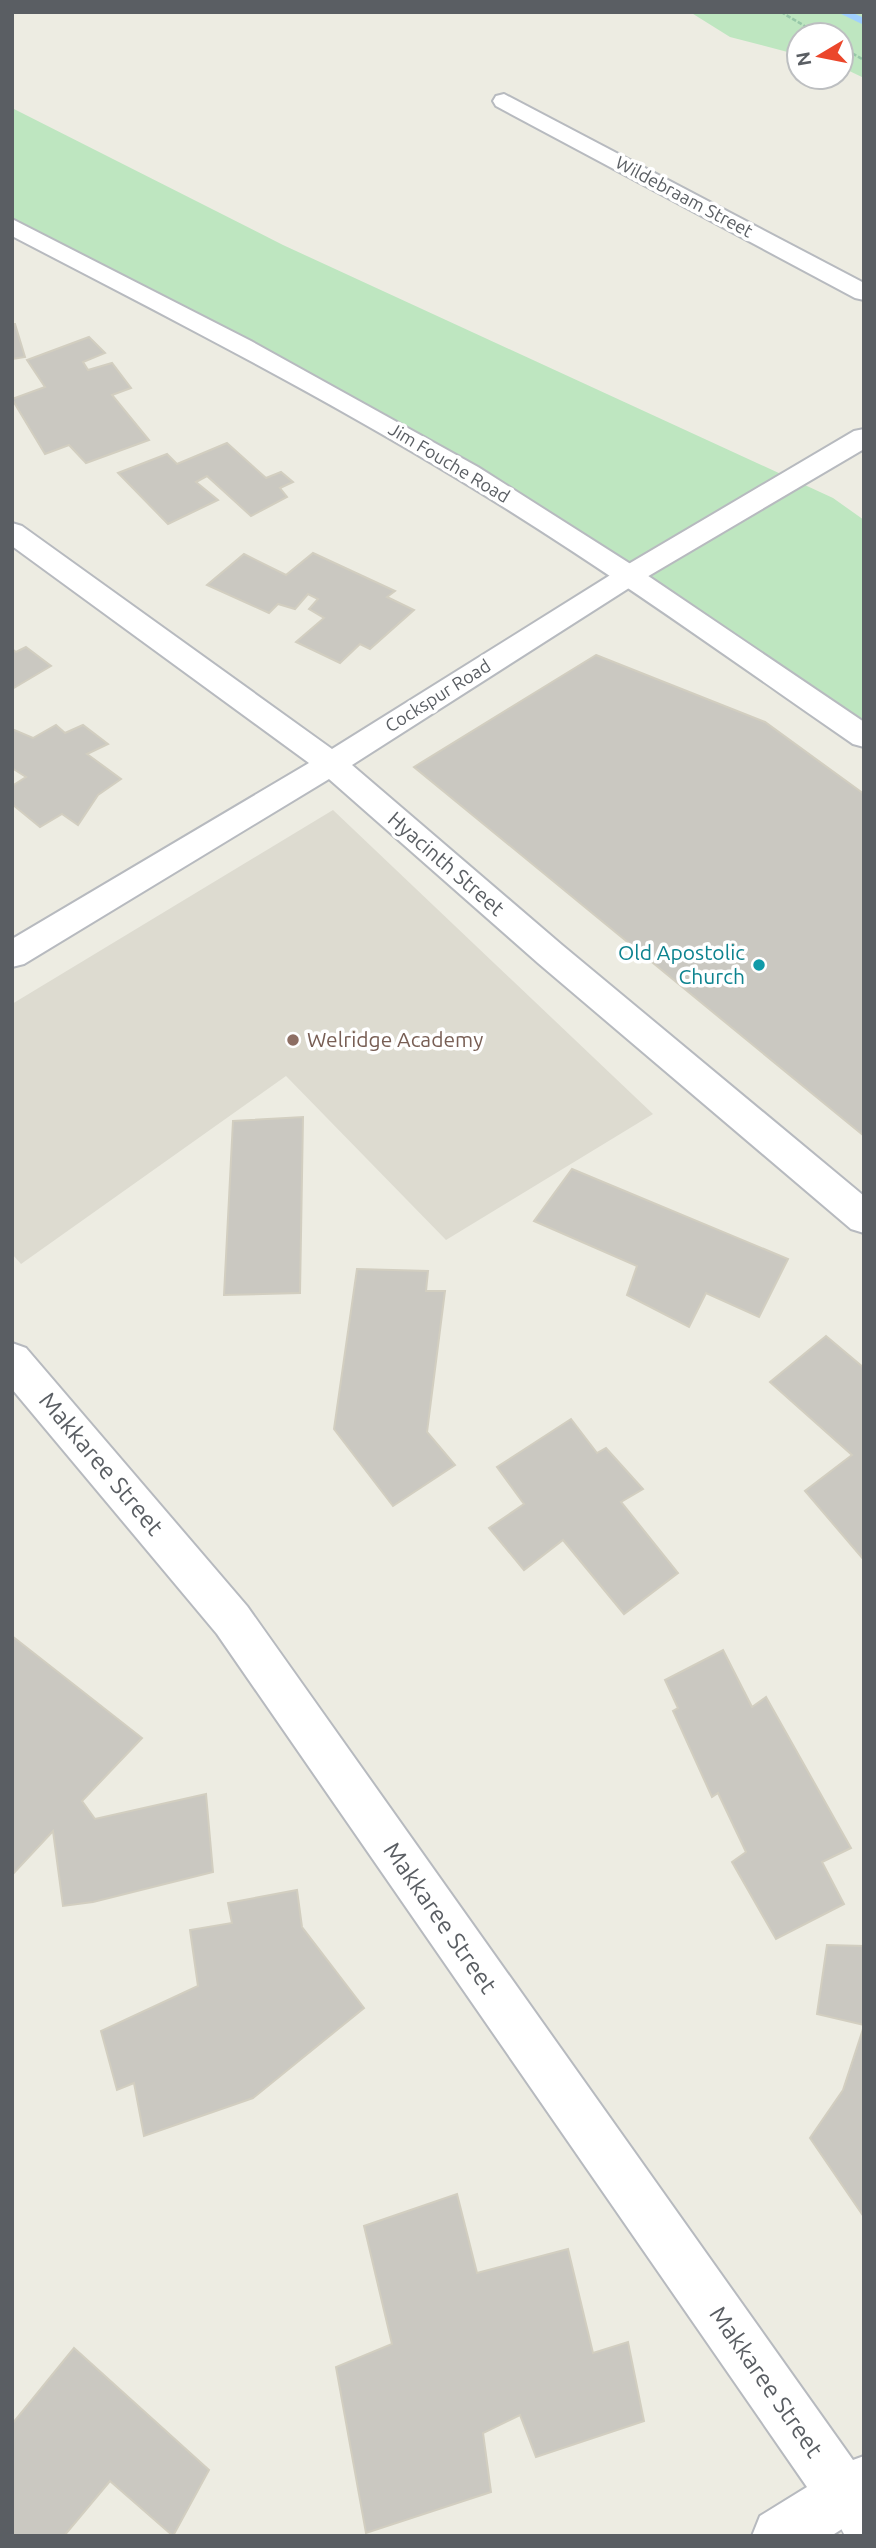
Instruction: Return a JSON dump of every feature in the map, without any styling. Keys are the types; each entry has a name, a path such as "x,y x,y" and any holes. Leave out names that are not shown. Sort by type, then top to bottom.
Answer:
{"street":[{"name":"Wildebraam Street","path":"504,101 864,293"},
{"name":"Jim Fouche Road","path":"12,226 309,381 468,473 630,575 864,737"},
{"name":"Cockspur Road","path":"12,955 331,764 630,575 864,437"},
{"name":"Hyacinth Street","path":"12,532 331,764 550,954 864,1218"},
{"name":"Makkaree Street","path":"12,1360 232,1620 857,2502"},
{"path":"780,2536 857,2502"}],"path":[{"path":"781,12 796,21"}],"shaded area":[{"name":"Welridge Academy","path":"333,810 653,1114 446,1240 286,1076 21,1264 12,1254 12,1004"}],"green space":[{"path":"690,12 864,12 864,78 855,74 855,21 785,21 785,51 730,37"},
{"path":"12,108 283,245 833,498 864,520 864,730 630,575 12,222"}],"building":[{"path":"12,324 15,324 25,357 12,359"},
{"path":"89,337 105,353 83,362 88,370 112,363 131,388 112,395 149,440 86,463 69,445 45,454 12,399 45,387 27,360"},
{"path":"227,443 266,478 281,472 293,482 280,488 287,497 251,516 207,476 196,482 218,500 168,524 118,473 167,454 177,464"},
{"path":"313,553 395,591 387,597 414,610 370,649 360,644 340,663 296,642 324,618 309,609 318,599 308,594 295,609 278,604 269,613 207,585 244,554 286,575"},
{"path":"26,647 51,666 12,689 12,649 16,652"},
{"name":"Old Apostolic Church","path":"596,655 765,722 864,794 864,1136 414,767"},
{"path":"56,725 65,733 83,725 108,744 87,754 121,779 98,795 78,825 62,814 40,827 12,804 12,786 26,777 12,768 12,729 33,738"},
{"path":"303,1117 300,1293 224,1295 233,1121"},
{"path":"572,1169 788,1259 759,1317 706,1293 689,1327 627,1295 637,1266 534,1221"},
{"path":"357,1269 428,1271 426,1291 445,1291 427,1432 455,1465 393,1506 334,1429"},
{"path":"826,1336 864,1368 864,1560 805,1491 852,1455 770,1382"},
{"path":"571,1419 597,1453 606,1448 643,1489 621,1502 678,1573 624,1614 563,1540 524,1570 489,1528 524,1504 497,1467"},
{"path":"12,1636 142,1738 82,1801 95,1819 206,1794 213,1872 93,1902 63,1906 53,1831 12,1875"},
{"path":"723,1650 752,1707 766,1697 851,1848 822,1862 844,1904 776,1939 732,1862 746,1852 718,1793 712,1797 673,1711 678,1708 665,1680"},
{"path":"297,1890 302,1927 364,2008 253,2098 144,2136 134,2083 117,2090 101,2031 198,1986 190,1930 232,1923 228,1903"},
{"path":"827,1945 864,1946 864,2025 817,2014"},
{"path":"864,2026 864,2217 810,2138 843,2090"},
{"path":"457,2194 477,2273 568,2249 593,2353 628,2342 644,2421 536,2457 520,2415 483,2433 491,2492 366,2533 336,2367 392,2344 364,2226"},
{"path":"74,2348 209,2470 173,2536 110,2481 64,2536 12,2536 12,2424"}],"waterway":[{"path":"842,12 864,22"}],"place":[{"name":"Old Apostolic Church","path":"759,965"},
{"name":"Welridge Academy","path":"293,1040"}]}
